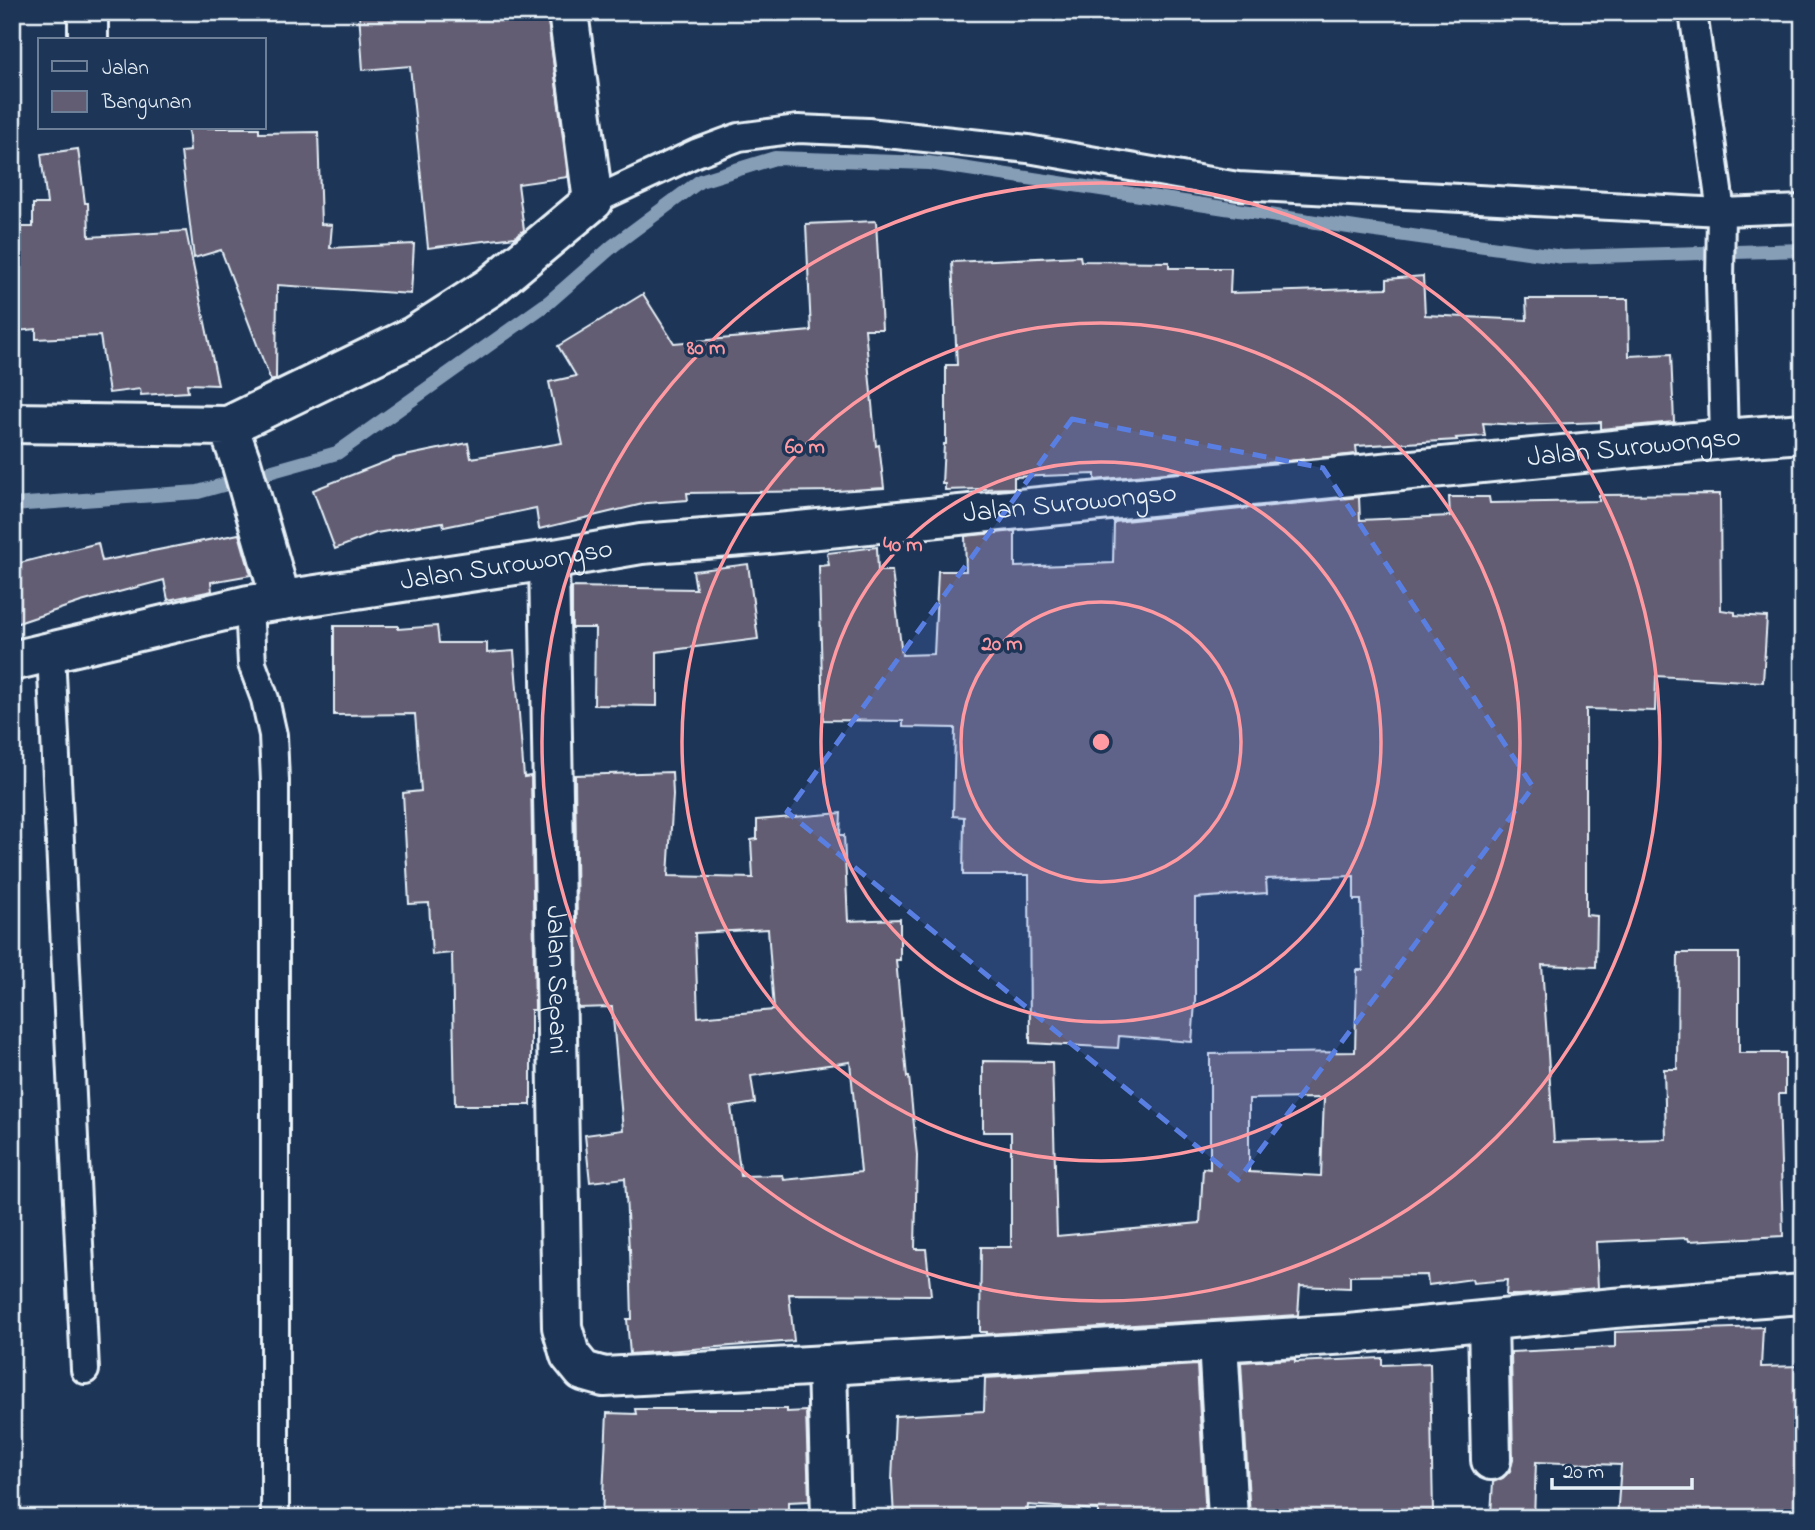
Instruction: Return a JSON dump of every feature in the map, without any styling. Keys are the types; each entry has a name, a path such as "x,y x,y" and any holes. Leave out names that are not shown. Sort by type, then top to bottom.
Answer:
{"street":[{"path":"88,12 88,38"},
{"path":"12,423 228,426 414,336 491,287 593,201 568,12"},
{"path":"228,426 255,508 265,603"},
{"name":"Jalan Surowongso","path":"12,661 265,603 641,544 768,534 1803,433"},
{"name":"Jalan Sepani","path":"550,560 562,1327 570,1355 583,1371 604,1377 827,1365"},
{"path":"831,1518 827,1365 1349,1335 1614,1308 1803,1294"},
{"path":"1488,1321 1491,1460"},
{"path":"1218,1342 1228,1518"}],"lane":[{"path":"1693,12 1721,225 1724,439"},
{"path":"593,201 696,153 739,137 798,129 868,132 1028,149 1238,186 1721,225 1803,209"},
{"path":"265,603 252,664 265,699 273,735 275,781 275,1518"},
{"path":"51,652 85,1370"}],"highlighted area":[{"path":"1072,419 1323,468 1533,787 1238,1180 787,812"}],"building":[{"path":"359,12 547,12 568,177 518,184 524,230 515,237 428,248 410,66 363,70"},
{"path":"188,130 318,132 321,224 332,225 330,248 414,244 411,294 277,285 276,378 271,381 221,250 194,258 181,152 190,151"},
{"path":"78,149 85,203 88,203 89,237 186,231 218,385 187,384 188,392 141,395 140,389 109,393 100,336 36,339 36,329 17,331 13,227 33,227 33,204 47,204 41,154"},
{"path":"876,221 882,329 865,329 876,446 879,445 884,488 687,493 688,500 647,503 539,529 536,508 444,527 443,522 376,533 335,549 313,490 395,458 468,443 471,458 562,443 549,382 576,376 558,346 643,294 674,343 811,331 806,224"},
{"path":"1080,256 1081,261 1169,262 1169,268 1231,268 1230,293 1387,288 1387,279 1423,276 1425,315 1527,320 1526,299 1628,299 1629,356 1671,354 1674,422 1601,429 1601,422 1519,425 1483,423 1485,436 1356,446 1357,454 1095,480 1095,474 1014,477 1014,488 945,490 945,484 942,484 946,444 946,365 957,365 952,262"},
{"path":"1720,494 1721,610 1735,612 1735,615 1767,617 1763,682 1656,676 1655,711 1586,709 1586,915 1597,916 1596,967 1542,965 1554,1142 1666,1139 1664,1069 1677,1069 1678,953 1739,953 1739,1053 1785,1053 1785,1094 1779,1094 1783,1236 1596,1242 1598,1288 1506,1295 1507,1280 1473,1283 1472,1279 1428,1285 1427,1275 1350,1276 1350,1288 1300,1286 1298,1315 987,1334 980,1332 981,1247 1011,1247 1011,1132 983,1132 983,1061 1052,1062 1057,1236 1200,1223 1203,1168 1210,1169 1210,1054 1355,1052 1357,970 1363,970 1361,900 1354,900 1354,876 1266,879 1267,893 1195,898 1195,1003 1192,1042 1119,1036 1118,1048 1030,1043 1029,875 963,875 964,817 953,816 955,728 903,727 903,721 823,720 819,566 829,565 827,553 877,547 878,571 892,571 902,655 934,654 938,571 966,571 965,536 1015,531 1015,567 1113,563 1114,522 1359,497 1360,520 1450,516 1449,497 1489,497 1490,503 1599,501 1599,495","holes":["1324,1098 1321,1176 1249,1172 1249,1099"]},
{"path":"239,534 251,575 211,582 212,591 168,600 164,580 81,602 12,625 12,565 98,543 102,561"},
{"path":"748,564 758,639 657,652 657,706 594,705 595,628 572,628 572,587 696,589 693,571"},
{"path":"334,626 398,626 398,629 437,626 439,643 487,643 487,653 514,651 524,777 531,776 535,1010 531,1010 531,1105 455,1105 452,953 432,955 429,903 409,904 403,793 421,791 415,714 334,715"},
{"path":"672,772 668,876 753,878 751,840 757,839 757,820 841,813 840,835 844,835 848,921 900,919 900,960 896,960 917,1155 915,1249 926,1249 931,1295 789,1294 794,1341 630,1354 627,1319 632,1319 625,1178 590,1182 585,1135 623,1130 612,1007 578,1008 575,775","holes":["768,929 774,1010 698,1017 695,933","850,1062 861,1172 784,1180 783,1175 741,1176 731,1107 755,1103 751,1076"]},
{"path":"1763,1327 1761,1367 1803,1366 1803,1511 1799,1512 1798,1518 1617,1518 1621,1465 1536,1462 1534,1518 1495,1518 1496,1515 1491,1514 1493,1482 1510,1471 1513,1460 1511,1352 1615,1347 1615,1332"},
{"path":"1382,1358 1382,1365 1430,1363 1433,1512 1383,1514 1383,1518 1250,1518 1241,1362"},
{"path":"1197,1365 1206,1518 1098,1518 1098,1510 1028,1505 1027,1515 999,1512 999,1518 894,1518 892,1480 895,1416 984,1411 985,1378"},
{"path":"635,1409 806,1411 809,1501 788,1502 788,1518 602,1516 607,1413 636,1414"}],"waterway":[{"path":"12,505 198,492 337,453 549,302 614,245 700,181 775,158 929,163 1563,257 1803,250"}]}
